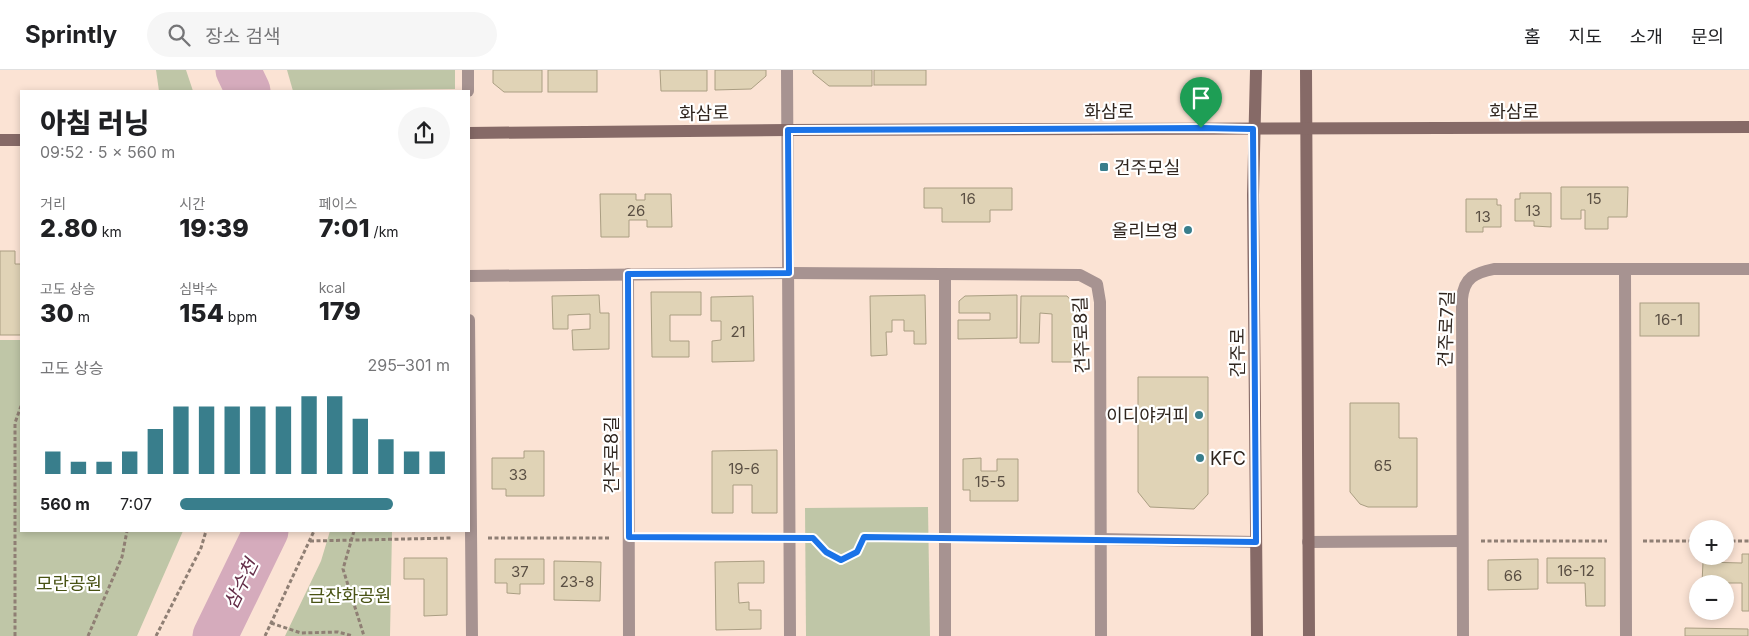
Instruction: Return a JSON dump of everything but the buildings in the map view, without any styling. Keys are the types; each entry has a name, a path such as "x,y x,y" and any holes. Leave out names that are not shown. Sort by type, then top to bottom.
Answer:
{"street":[{"path":"468,70 468,90"},
{"path":"787,70 790,636"},
{"name":"건주로","path":"1256,70 1253,129 1257,636"},
{"path":"1306,70 1309,636"},
{"name":"화삼로","path":"470,133 788,130 1749,127"},
{"path":"0,140 20,140"},
{"name":"건주로7길","path":"1463,636 1462,299 1465,284 1469,277 1478,272 1494,269 1749,269"},
{"path":"1625,269 1626,636"},
{"name":"건주로8길","path":"470,276 789,273 1080,275 1097,284 1100,302 1101,636"},
{"name":"건주로8길","path":"628,274 629,636"},
{"path":"945,274 945,636"},
{"path":"470,393 472,636"},
{"path":"1101,540 1256,542"},
{"path":"1308,542 1462,541"}],"path":[{"path":"15,636 15,422 20,409"},
{"path":"88,636 122,557 127,532"},
{"path":"156,636 201,548 206,532"},
{"path":"265,636 314,532"},
{"path":"354,532 343,569 364,636"},
{"path":"310,541 629,537 813,538 826,552 841,560 857,552 864,537 1101,540"},
{"path":"1462,541 1689,541"},
{"path":"1734,541 1749,541"},
{"path":"271,623 301,633 338,632 353,636"}],"green space":[{"path":"156,70 186,70 193,90 159,90"},
{"path":"287,70 455,70 455,89 293,90"},
{"name":"모란공원","path":"0,340 20,340 20,532 183,532 137,636 0,636"},
{"path":"928,507 930,636 806,636 805,508"},
{"name":"금잔화공원","path":"330,532 392,532 390,636 285,636 321,561"}],"waterway":[{"name":"삼수천","path":"238,70 248,90"},
{"name":"삼수천","path":"215,636 266,532"}],"place":[{"name":"건주모실","path":"1104,167"},
{"name":"올리브영","path":"1188,230"},
{"name":"이디야커피","path":"1199,415"},
{"name":"KFC","path":"1200,458"}],"route":[{"path":"1201,128 1253,129 1256,542 864,537 857,552 841,560 826,552 813,538 629,537 628,274 789,273 788,130 1201,128"}]}
